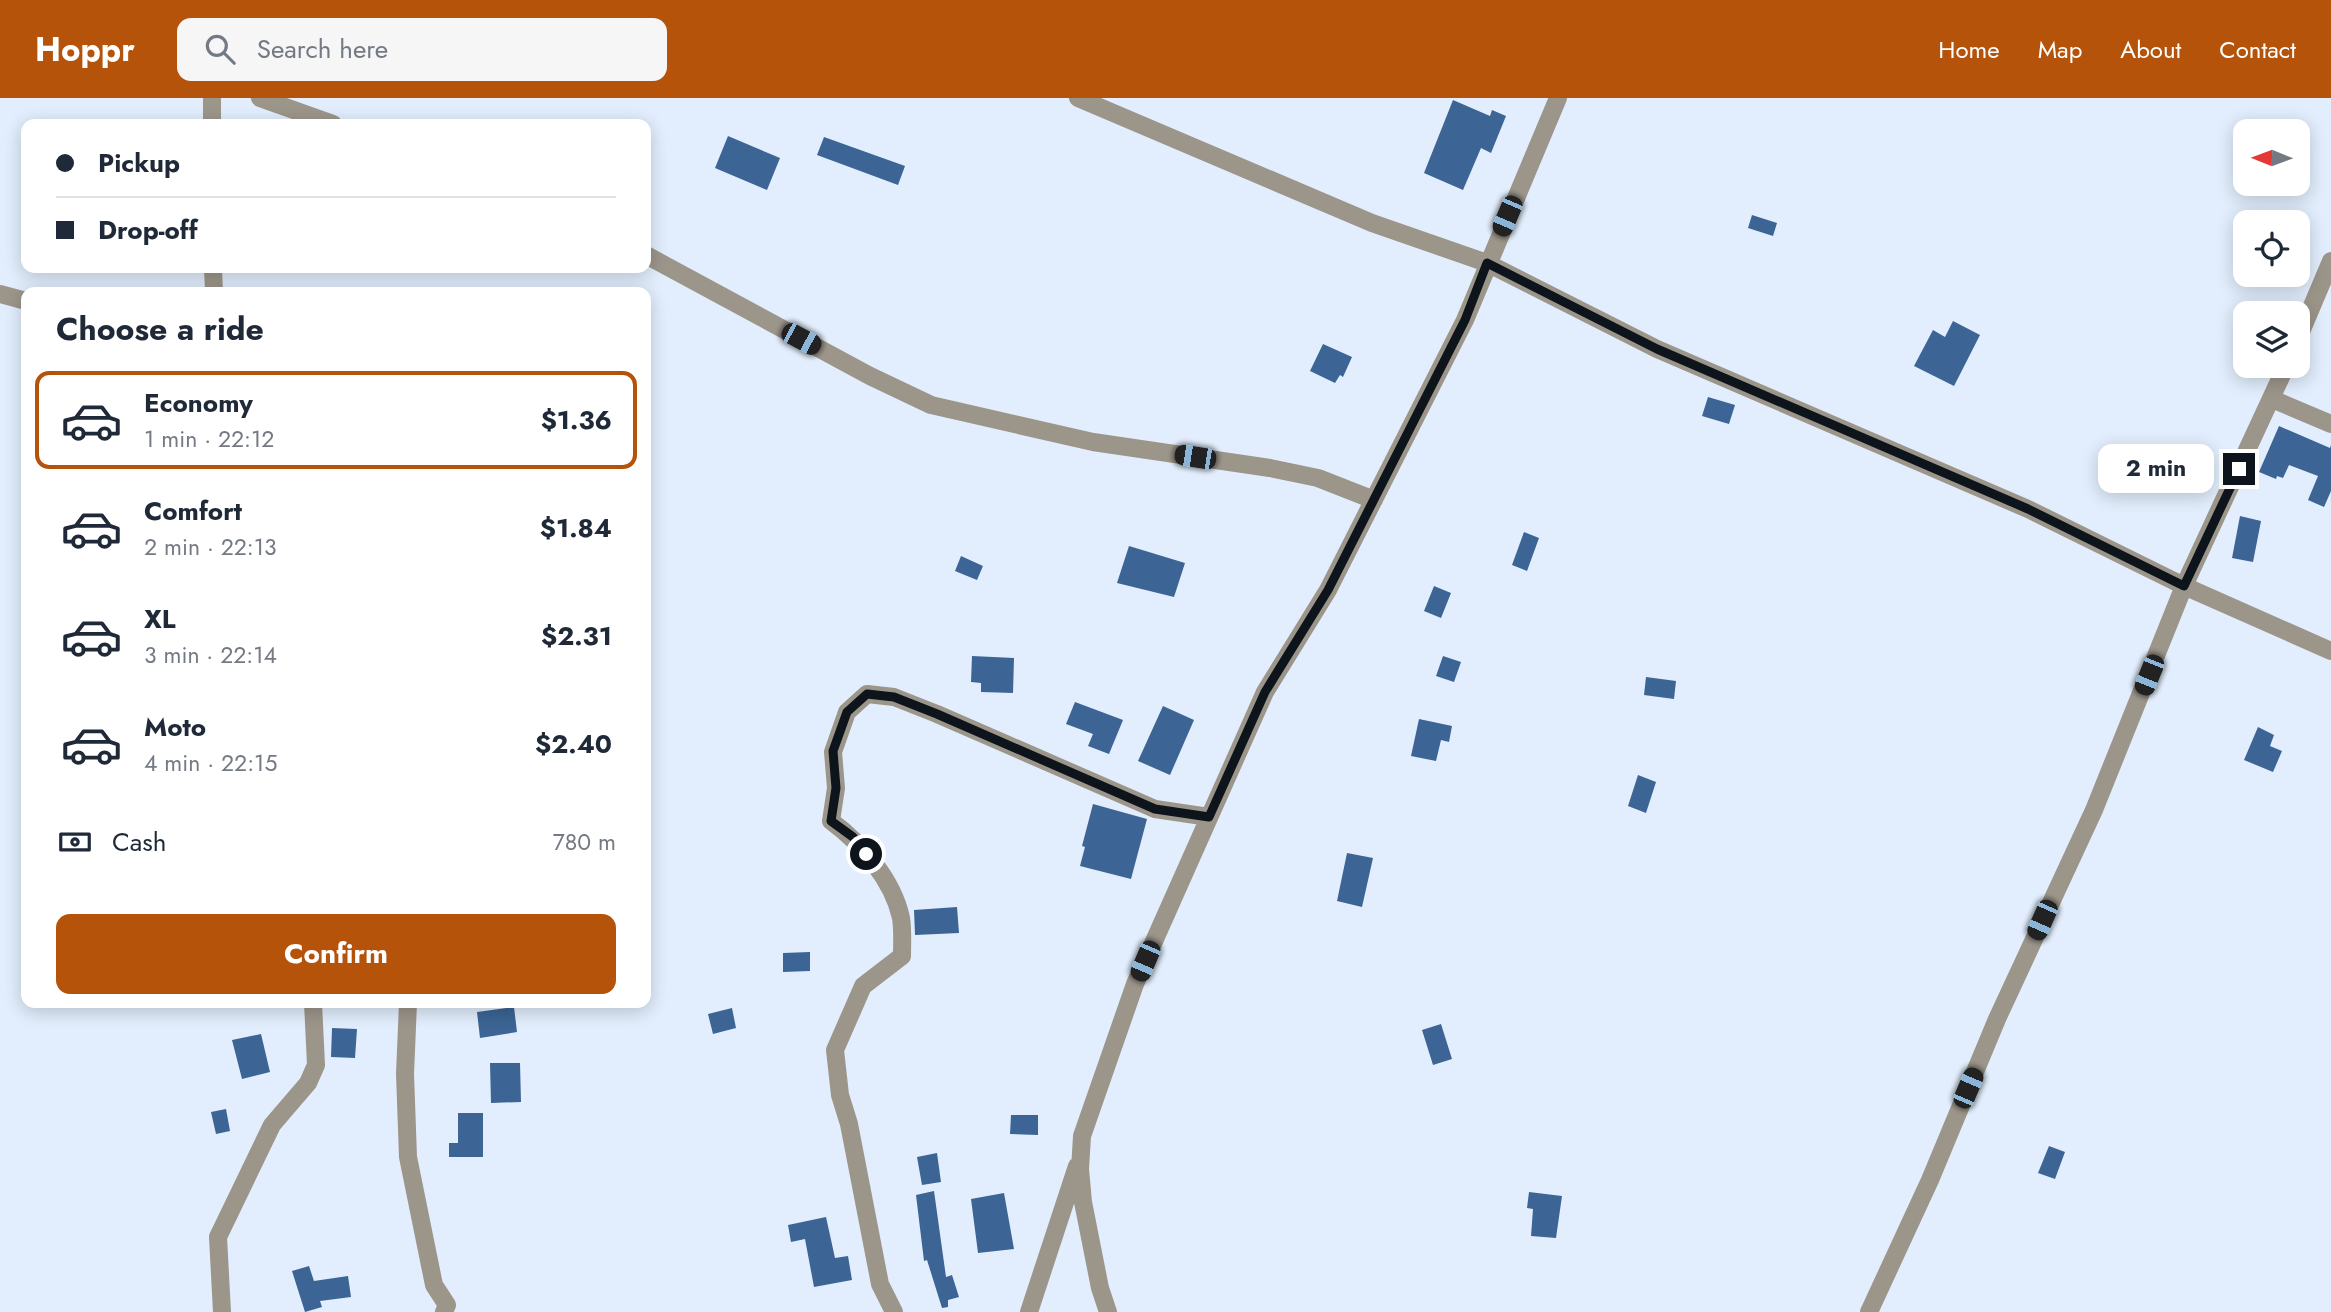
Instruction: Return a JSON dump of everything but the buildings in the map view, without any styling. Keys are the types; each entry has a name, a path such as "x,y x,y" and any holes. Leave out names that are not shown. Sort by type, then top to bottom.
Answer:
{"street":[{"path":"212,98 212,119"},
{"path":"260,98 319,119"},
{"path":"1078,98 1372,223 1487,263 1657,349 2028,509 2184,586 2331,651"},
{"path":"1029,1312 1080,1153 1087,1115 1135,984 1265,692 1328,590 1465,320 1558,98"},
{"path":"651,257 870,376 931,405 1093,442 1270,468 1318,478 1374,500"},
{"path":"2310,311 2331,261"},
{"path":"0,293 21,299"},
{"path":"1869,1312 2014,982 2095,810 2184,586 2281,378"},
{"path":"2272,399 2331,424"},
{"path":"894,1312 880,1284 849,1124 840,1095 835,1050 863,986 902,956 901,919 891,889 853,837 831,821 836,788 833,751 847,712 867,694 894,697 1045,760 1118,795 1155,809 1209,817"},
{"path":"222,1312 218,1237 272,1125 308,1083 316,1065 313,1008"},
{"path":"408,1008 405,1074 408,1157 434,1285 447,1305 444,1312"},
{"path":"1080,1153 1083,1202 1100,1288 1108,1312"}],"route":[{"path":"866,854 853,837 831,821 836,788 833,751 847,712 867,694 894,697 937,714 1155,809 1209,817 1265,692 1328,590 1465,320 1487,263 1657,349 2028,509 2184,586 2239,469"}]}
